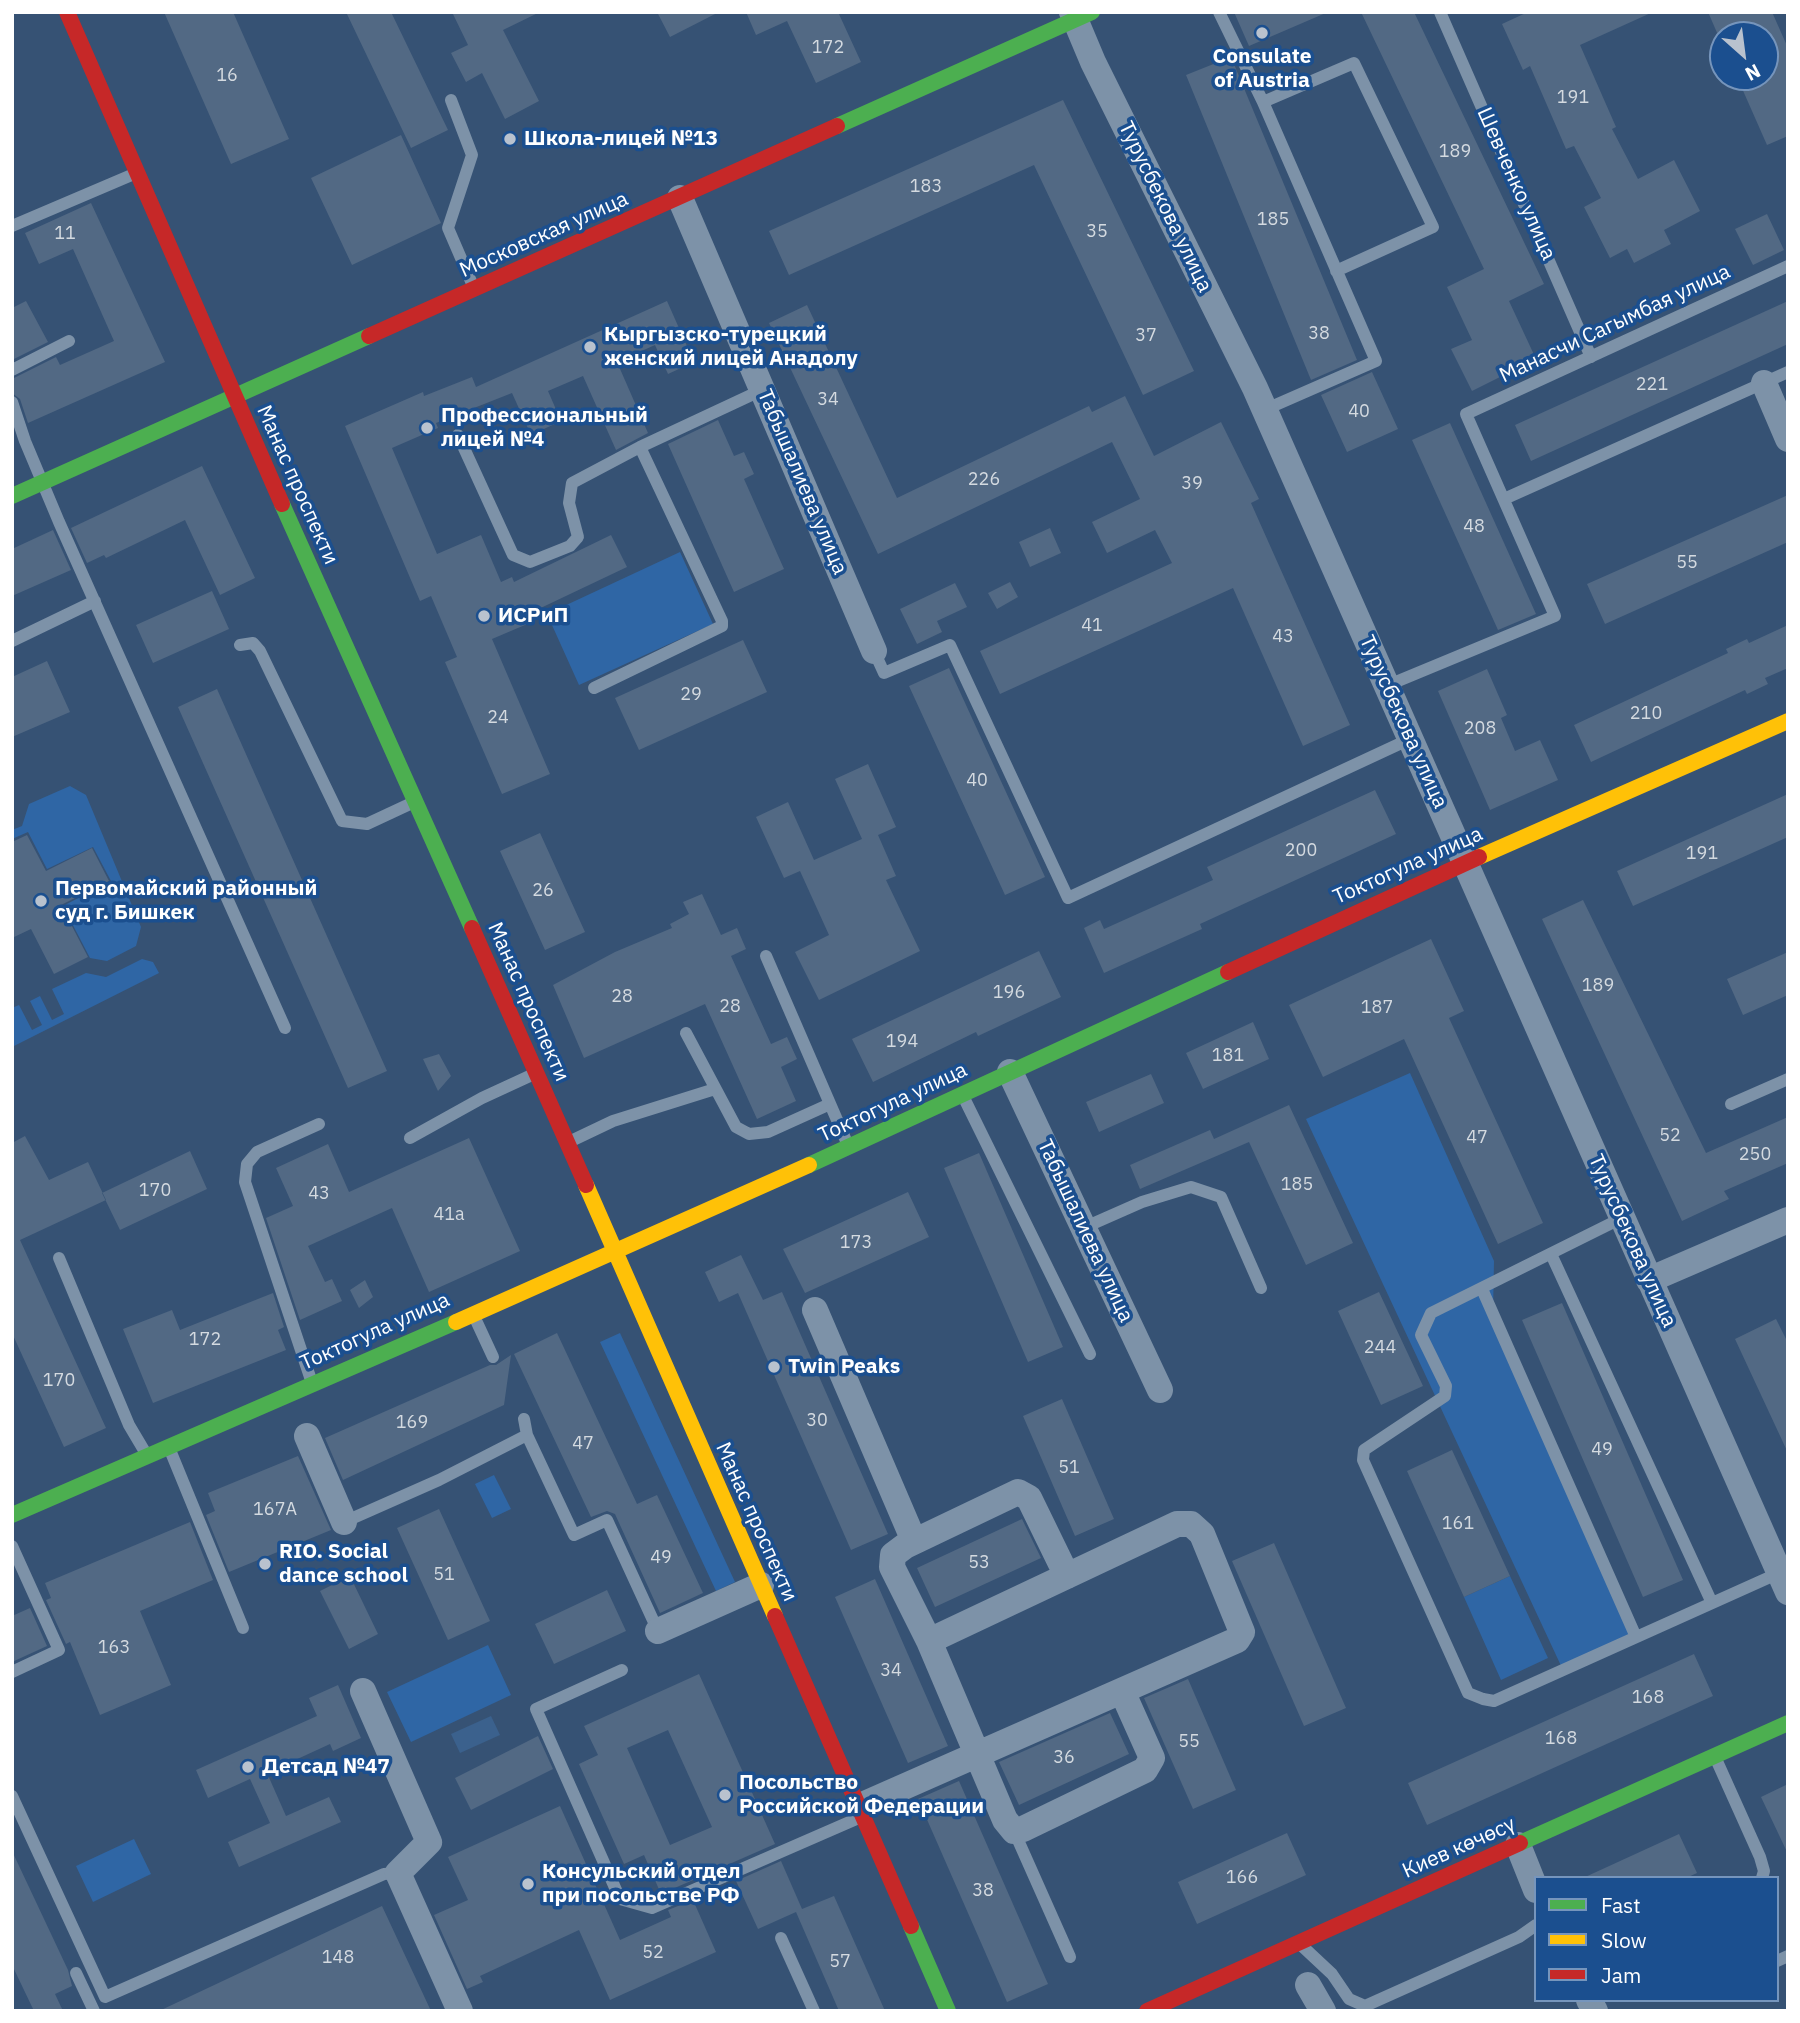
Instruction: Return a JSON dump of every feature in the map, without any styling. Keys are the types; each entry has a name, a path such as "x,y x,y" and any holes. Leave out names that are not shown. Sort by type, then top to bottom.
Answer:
{"main road":[{"name":"Манас проспекти","path":"67,12 568,1143 948,2011"},
{"name":"Московская улица","path":"12,496 680,198 1080,15"},
{"name":"Токтогула улица","path":"12,1515 473,1312 616,1253 1465,863 1788,721"},
{"name":"Киев көчөсү","path":"1147,2011 1788,1723"}],"street":[{"name":"Турусбекова улица","path":"1080,15 1265,410 1784,1583"},
{"name":"Табышалиева улица","path":"680,198 874,651"},
{"path":"1763,383 1788,439"},
{"name":"Табышалиева улица","path":"1010,1072 1160,1391"},
{"path":"1649,1280 1788,1220"},
{"path":"816,1310 914,1541"},
{"path":"307,1436 344,1522"},
{"path":"1067,1576 1029,1498 1018,1492 914,1541 893,1555 892,1567 929,1642 1005,1820 1013,1830 1023,1829 1146,1770 1152,1758 1122,1691"},
{"path":"860,1812 978,1755 1237,1640 1242,1632 1202,1534 1191,1524 1177,1524 929,1642"},
{"path":"658,1631 761,1585"},
{"path":"363,1690 429,1842 398,1873 460,2011"},
{"path":"1518,1845 1534,1885"},
{"path":"1308,1985 1324,2011"}],"lane":[{"path":"1219,12 1263,102 1377,361 1265,410"},
{"name":"Шевченко улица","path":"1440,12 1591,357"},
{"path":"1263,102 1354,63 1433,227 1336,271"},
{"path":"450,100 472,155 448,228 474,289"},
{"path":"12,226 137,173"},
{"name":"Манасчи Сагымбая улица","path":"1504,499 1466,414 1783,268"},
{"path":"12,370 69,341"},
{"path":"1386,686 1555,616 1504,499 1788,372"},
{"path":"458,435 513,555 530,562 570,546 578,537 569,503 572,483 640,447 762,390"},
{"path":"12,402 43,482 285,1028"},
{"path":"594,688 722,626 640,447"},
{"path":"12,640 95,601"},
{"path":"240,645 253,643 260,651 342,821 367,824 416,801"},
{"path":"874,651 884,673 950,645 1068,898 1410,739"},
{"path":"766,956 849,1146"},
{"path":"686,1033 736,1127 749,1134 768,1132 830,1104"},
{"path":"410,1138 482,1098 537,1073"},
{"path":"1731,1104 1788,1079"},
{"path":"568,1143 613,1121 715,1089"},
{"path":"962,1094 1090,1354"},
{"path":"312,1383 245,1182 247,1164 257,1152 319,1124"},
{"path":"1083,1228 1142,1202 1191,1187 1221,1197 1261,1288"},
{"path":"1622,1218 1431,1313 1421,1335 1446,1386 1445,1396 1364,1450 1363,1460 1468,1693 1494,1701 1712,1603 1784,1583"},
{"path":"1551,1254 1712,1603"},
{"path":"59,1258 129,1425 147,1456"},
{"path":"1482,1289 1636,1637"},
{"path":"473,1312 493,1357"},
{"path":"524,1419 527,1435 575,1535 607,1520 658,1631"},
{"path":"344,1522 439,1480 527,1435"},
{"path":"168,1447 243,1628"},
{"path":"12,1546 59,1650 12,1672"},
{"path":"622,1670 536,1709 620,1899 652,1908 860,1812"},
{"path":"1714,1756 1760,1857 1763,1876"},
{"path":"12,1796 105,1997 384,1874 398,1873"},
{"path":"1013,1830 1070,1957"},
{"path":"1298,1942 1332,1974 1349,1999 1365,2006 1519,1937 1534,1926"},
{"path":"781,1938 814,2011"},
{"path":"76,1973 93,2011"}],"shaded area":[{"path":"680,552 713,624 579,685 547,614"},
{"path":"70,786 86,795 141,927 136,946 107,961 90,958 63,906 111,881 93,847 47,869 28,832 12,839 12,830 22,826 29,804"},
{"path":"142,959 153,962 159,973 12,1047 12,1008 19,1005 32,1030 42,1025 30,1001 40,996 52,1020 64,1014 52,989 86,973 106,977"},
{"path":"1410,1073 1494,1261 1493,1313 1636,1637 1563,1670 1306,1119"},
{"path":"620,1333 735,1582 716,1591 600,1342"},
{"path":"494,1475 511,1509 492,1518 475,1484"},
{"path":"1510,1576 1548,1658 1501,1680 1464,1597"},
{"path":"488,1645 511,1695 411,1742 387,1692"},
{"path":"491,1716 500,1735 460,1753 451,1734"},
{"path":"134,1839 151,1874 93,1902 76,1866"}],"building":[{"path":"164,12 233,12 289,139 231,164"},
{"path":"346,12 391,12 448,130 411,148"},
{"path":"452,12 540,12 503,30 539,101 505,119 482,73 466,82 451,53 468,45"},
{"path":"657,12 719,12 670,37"},
{"path":"746,12 838,12 861,62 816,83 787,21 756,35"},
{"path":"1234,12 1328,12 1249,46"},
{"path":"1361,12 1414,12 1544,284 1509,301 1536,359 1472,391 1451,349 1472,340 1447,287 1484,269"},
{"path":"1528,12 1653,12 1580,45 1616,127 1612,129 1638,179 1674,160 1700,211 1664,230 1671,244 1634,263 1627,249 1610,258 1584,207 1601,198 1574,146 1566,149 1530,66 1523,70 1502,24"},
{"path":"1708,12 1772,12 1776,21 1712,21"},
{"path":"1779,28 1788,48 1788,136 1767,145 1743,91 1779,91"},
{"path":"1231,57 1357,360 1311,380 1186,75"},
{"path":"1063,100 1194,371 1143,395 1034,165 789,275 769,231"},
{"path":"401,135 441,223 352,265 311,178"},
{"path":"91,203 165,362 28,423 20,399 12,393 12,379 56,357 60,365 114,341 73,249 39,264 25,233"},
{"path":"1767,214 1784,250 1753,265 1735,229"},
{"path":"26,301 48,342 12,360 12,308"},
{"path":"667,301 694,362 668,374 655,345 617,362 648,433 616,450 583,376 548,391 561,421 531,435 512,393 436,423 438,428 392,448 437,554 481,535 501,582 512,577 514,582 611,535 627,567 528,614 532,622 492,639 550,774 502,794 445,662 457,657 431,596 420,601 345,426 423,392 424,396 472,377 476,387"},
{"path":"1788,301 1788,344 1531,461 1515,425"},
{"path":"807,305 897,498 1089,406 1092,412 1125,396 1154,456 1221,422 1259,499 1251,503 1350,725 1303,746 1233,588 1000,694 980,651 1172,563 1155,530 1107,553 1092,522 1140,499 1112,442 878,554 769,323"},
{"path":"1372,372 1398,429 1347,452 1321,395"},
{"path":"718,420 734,456 744,452 754,474 744,479 784,569 734,592 668,444"},
{"path":"1450,423 1536,614 1498,630 1412,440"},
{"path":"202,466 255,578 220,595 185,520 106,558 104,555 87,563 71,528"},
{"path":"1788,495 1788,542 1605,624 1587,584"},
{"path":"1050,528 1061,553 1030,567 1019,542"},
{"path":"53,530 71,570 12,596 12,549"},
{"path":"1010,582 1018,597 997,609 988,593"},
{"path":"955,583 967,607 937,621 942,632 917,644 900,609"},
{"path":"212,591 229,629 153,663 136,625"},
{"path":"1788,625 1788,668 1765,678 1768,684 1747,694 1745,690 1591,762 1574,725 1728,653 1726,649 1747,639 1749,643"},
{"path":"743,640 767,692 639,750 615,698"},
{"path":"47,661 70,712 12,737 12,677"},
{"path":"949,668 1045,877 1005,895 909,686"},
{"path":"1487,669 1507,715 1501,718 1515,751 1540,740 1558,780 1490,810 1438,691"},
{"path":"217,689 387,1071 348,1088 178,707"},
{"path":"868,764 896,827 878,835 896,876 886,880 920,951 819,1000 795,952 829,935 800,871 784,878 756,817 788,802 814,860 862,839 835,779"},
{"path":"1375,790 1396,834 1200,924 1202,929 1104,973 1084,928 1100,920 1104,929 1213,880 1207,867"},
{"path":"1788,794 1788,837 1633,906 1617,871"},
{"path":"540,833 585,932 545,950 500,851"},
{"name":"Первомайский районный суд г. Бишкек","path":"27,835 46,871 92,848 109,881 61,905 88,957 54,974 31,929 12,938 12,842"},
{"path":"702,894 721,935 737,928 746,949 731,956 771,1044 787,1037 797,1059 781,1067 796,1101 757,1119 705,1004 584,1058 553,985 615,952 672,928 670,924 689,914 683,902"},
{"path":"1583,900 1706,1153 1788,1117 1788,1163 1724,1191 1729,1199 1682,1221 1542,919"},
{"path":"1431,939 1464,1011 1449,1018 1543,1223 1498,1244 1404,1039 1323,1077 1289,1005"},
{"path":"1039,951 1061,997 978,1036 976,1032 873,1082 852,1039"},
{"path":"1788,952 1788,995 1743,1015 1727,979"},
{"path":"1253,1022 1269,1059 1203,1089 1186,1053"},
{"path":"439,1054 451,1076 438,1091 423,1059"},
{"path":"1151,1074 1164,1103 1099,1132 1086,1102"},
{"path":"1289,1105 1353,1243 1306,1265 1249,1142 1140,1189 1130,1165 1210,1130 1214,1139"},
{"path":"25,1136 49,1180 88,1162 106,1200 20,1240 106,1428 64,1447 12,1333 12,1143"},
{"path":"469,1138 520,1251 429,1292 392,1208 308,1246 325,1282 332,1279 342,1301 300,1320 266,1218 293,1206 276,1168 328,1144 349,1192"},
{"path":"190,1151 207,1189 120,1230 102,1193"},
{"path":"979,1153 1063,1347 1028,1362 944,1168"},
{"path":"908,1192 929,1237 805,1293 783,1249"},
{"path":"741,1255 763,1300 782,1292 888,1534 851,1550 738,1293 719,1302 705,1272"},
{"path":"365,1280 373,1297 359,1308 350,1290"},
{"path":"1379,1292 1423,1386 1381,1405 1338,1311"},
{"path":"273,1293 284,1327 278,1330 286,1350 153,1403 123,1329 172,1310 180,1330"},
{"path":"1562,1303 1683,1580 1643,1597 1522,1320"},
{"path":"1776,1319 1788,1343 1788,1453 1735,1339"},
{"path":"557,1333 637,1504 657,1495 703,1593 660,1613 615,1514 607,1511 591,1517 514,1354"},
{"path":"511,1355 504,1405 343,1480 325,1438 490,1365 496,1365"},
{"path":"1062,1399 1114,1519 1075,1536 1023,1416"},
{"path":"1452,1450 1510,1576 1464,1597 1407,1471"},
{"path":"298,1456 331,1530 229,1572 206,1515 215,1511 208,1493"},
{"path":"439,1509 490,1621 448,1640 397,1528"},
{"path":"1022,1519 1041,1558 935,1607 917,1568"},
{"path":"190,1522 213,1580 140,1611 171,1685 100,1715 70,1642 66,1644 46,1600 51,1598 45,1583"},
{"path":"1274,1543 1346,1708 1304,1726 1232,1561"},
{"path":"350,1576 378,1634 349,1649 320,1591"},
{"path":"875,1579 948,1746 908,1763 835,1597"},
{"path":"607,1590 626,1631 554,1664 535,1624"},
{"path":"30,1608 47,1646 12,1662 12,1616"},
{"path":"1694,1654 1713,1696 1427,1825 1408,1783"},
{"name":"Посольство Российской Федерации","path":"699,1674 775,1844 661,1894 644,1855 624,1864 579,1764 598,1755 584,1726","holes":["668,1730 712,1827 670,1845 627,1748"]},
{"path":"1188,1679 1236,1790 1193,1809 1144,1698"},
{"path":"338,1685 361,1738 333,1751 330,1744 267,1773 286,1816 329,1797 341,1822 239,1867 228,1842 270,1823 250,1779 208,1798 196,1770 317,1716 309,1698"},
{"path":"1110,1713 1129,1754 1019,1805 999,1762"},
{"path":"538,1736 553,1769 471,1810 455,1778"},
{"path":"959,1781 1048,1984 1007,2002 918,1799"},
{"path":"1788,1784 1788,1854 1761,1797"},
{"name":"Консульский отдел при посольстве РФ","path":"560,1806 620,1940 671,1917 668,1910 693,1900 716,1952 610,2000 579,1930 480,1976 483,1982 467,1989 434,1915 468,1900 448,1857"},
{"path":"1287,1833 1306,1875 1197,1924 1178,1882"},
{"path":"1679,1834 1697,1873 1690,1876 1587,1876"},
{"path":"12,1851 68,1970 72,1986 55,1994 63,2011 34,2011 12,1965"},
{"path":"781,1861 802,1909 834,1896 885,2011 839,2011 796,1912 758,1929 736,1881"},
{"path":"382,1906 431,2011 159,2011"}],"traffic: fast":[{"path":"837,126 1092,12"},
{"path":"12,496 369,336"},
{"path":"282,504 472,928"},
{"path":"809,1165 1228,972"},
{"path":"12,1515 456,1322"},
{"path":"1520,1843 1788,1723"},
{"path":"911,1926 948,2011"}],"traffic: slow":[{"path":"1479,857 1788,721"},
{"path":"456,1322 809,1165"},
{"path":"586,1185 775,1616"}],"traffic: jam":[{"path":"67,12 282,504"},
{"path":"369,336 837,126"},
{"path":"1228,972 1479,857"},
{"path":"472,928 586,1185"},
{"path":"775,1616 911,1926"},
{"path":"1147,2011 1520,1843"}],"place":[{"name":"Consulate of Austria","path":"1262,33"},
{"name":"Школа-лицей №13","path":"510,139"},
{"name":"Кыргызско-турецкий женский лицей Анадолу","path":"590,347"},
{"name":"Профессиональный лицей №4","path":"427,428"},
{"name":"ИСРиП","path":"484,616"},
{"name":"Первомайский районный суд г. Бишкек","path":"41,901"},
{"name":"Twin Peaks","path":"774,1367"},
{"name":"RIO. Social dance school","path":"265,1564"},
{"name":"Детсад №47","path":"248,1767"},
{"name":"Посольство Российской Федерации","path":"725,1795"},
{"name":"Консульский отдел при посольстве РФ","path":"528,1884"}]}
